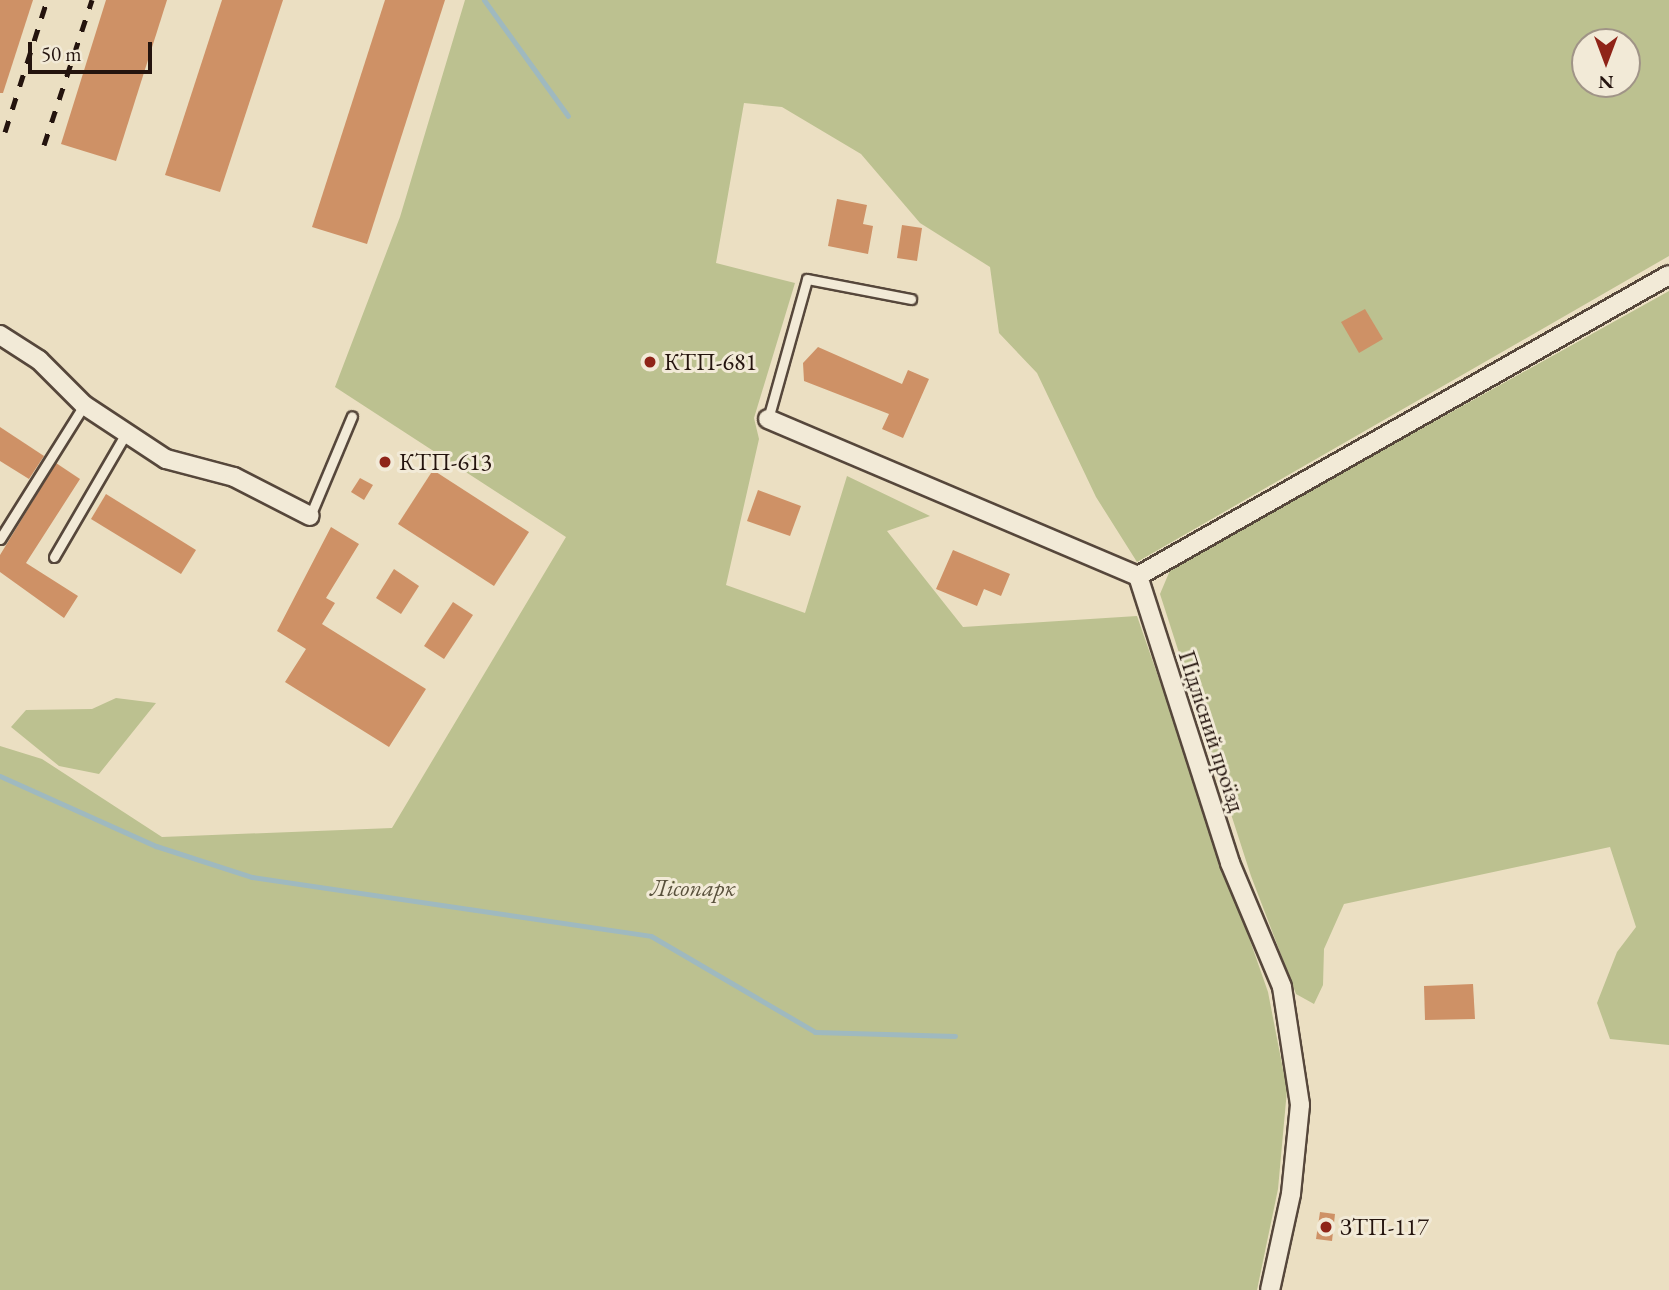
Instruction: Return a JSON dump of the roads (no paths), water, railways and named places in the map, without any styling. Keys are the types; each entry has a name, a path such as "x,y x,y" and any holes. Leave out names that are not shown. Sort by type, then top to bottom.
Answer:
{"street":[{"path":"768,419 1138,576 1669,275"},
{"path":"0,335 39,360 84,405 125,435 166,459 233,477 310,516"},
{"name":"Підлісний проїзд","path":"1138,576 1230,863 1282,987 1300,1105 1291,1194 1270,1290"}],"lane":[{"path":"768,419 807,279 911,299"},
{"path":"0,539 84,405"},
{"path":"310,516 352,416"},
{"path":"54,557 125,435"}],"waterway":[{"path":"484,0 568,116"},
{"path":"0,776 156,846 252,877 651,936 815,1032 955,1036"}],"railway":[{"path":"5,132 47,0"},
{"path":"44,145 92,0"}],"place":[{"name":"КТП-681","path":"650,362"},
{"name":"КТП-613","path":"385,462"},
{"name":"ЗТП-117","path":"1326,1227"}],"park label":[{"name":"Лісопарк","path":"693,888"}]}
